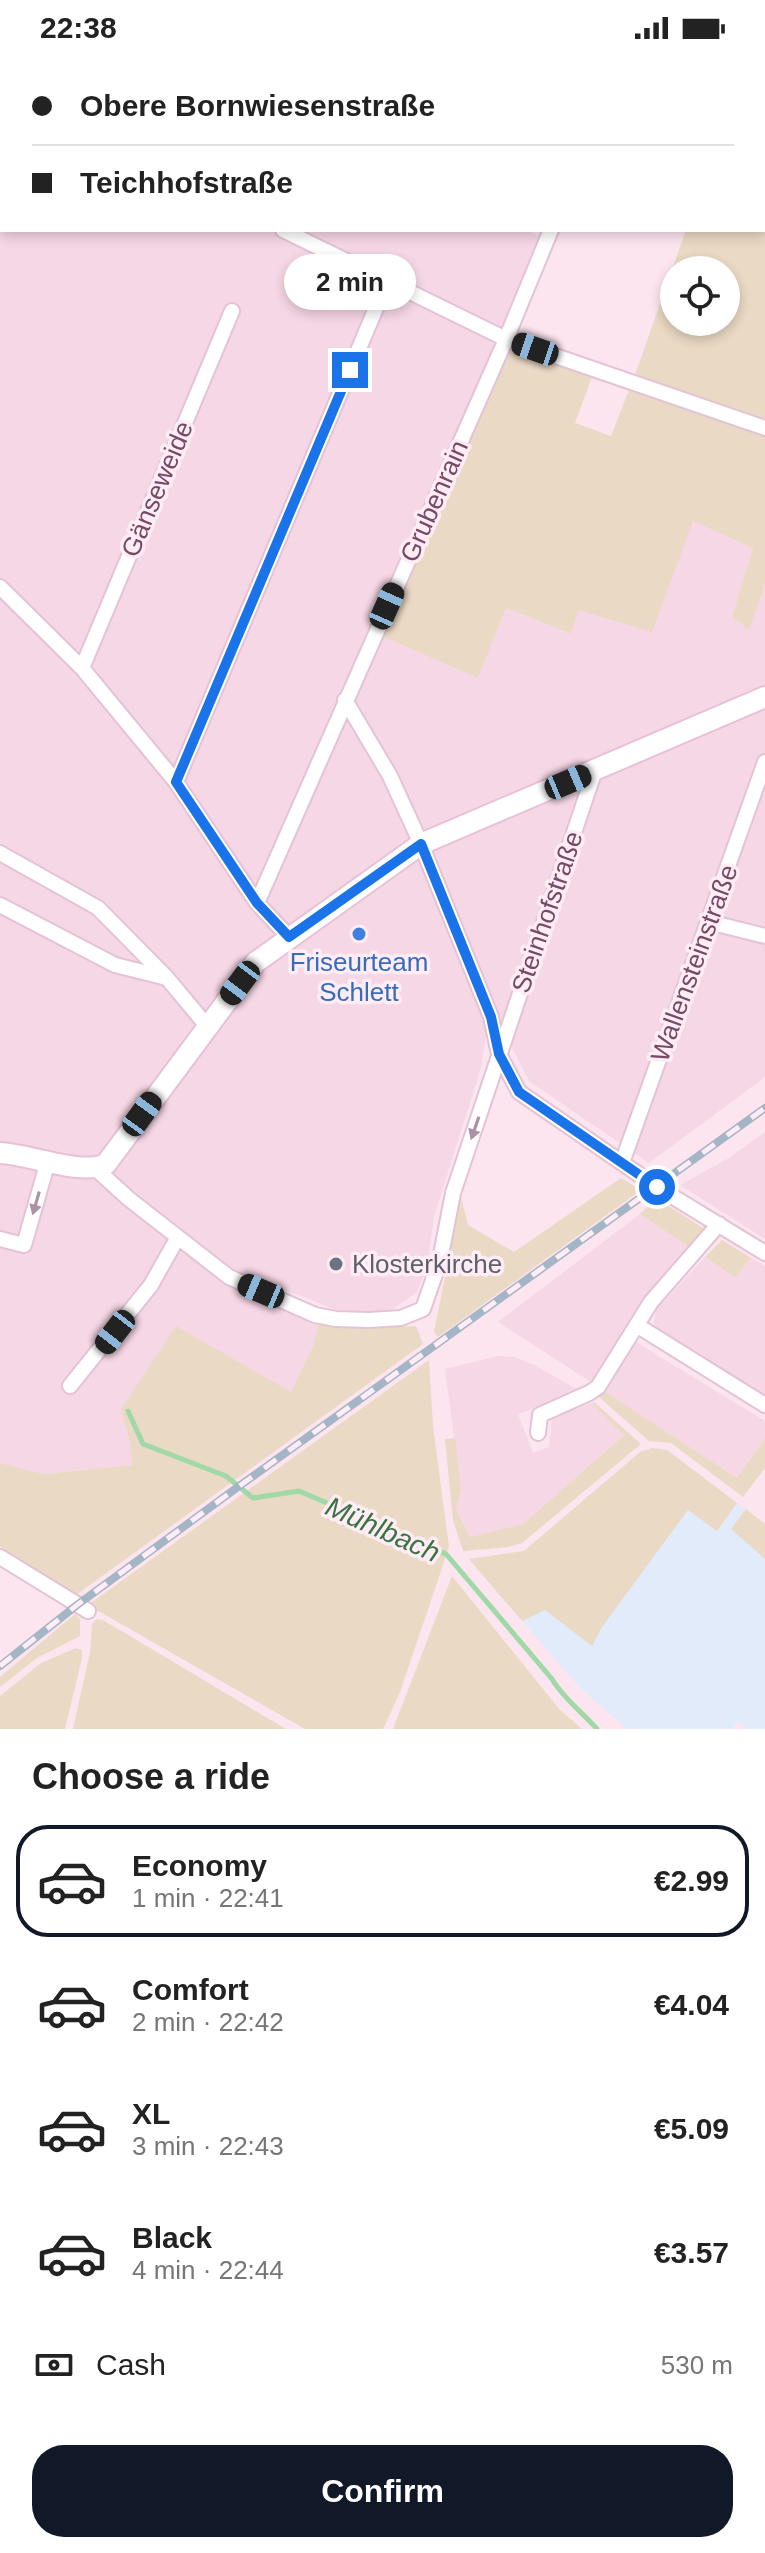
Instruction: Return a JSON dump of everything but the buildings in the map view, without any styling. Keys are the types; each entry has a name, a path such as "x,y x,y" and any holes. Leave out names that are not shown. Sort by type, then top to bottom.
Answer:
{"street":[{"path":"287,232 506,339 765,428"},
{"name":"Grubenrain","path":"257,903 550,232"},
{"path":"176,782 387,282"},
{"name":"Gänseweide","path":"82,668 232,311"},
{"path":"0,589 82,668 176,782 257,903 289,937"},
{"path":"96,1169 106,1164 256,962 289,937 421,844 765,697"},
{"path":"345,700 390,776 421,844 491,1017 499,1054 519,1092 622,1163 765,1253"},
{"name":"Wallensteinstraße","path":"622,1163 765,762"},
{"name":"Steinhofstraße","path":"178,1237 229,1277 315,1315 369,1320 401,1318 423,1309 440,1260 453,1193 595,770"},
{"path":"0,853 98,908 167,978 207,1026"},
{"path":"0,905 115,965 167,978"},
{"path":"709,922 765,936"},
{"path":"0,1153 21,1154 96,1169 178,1237 151,1285 70,1386"},
{"path":"0,1239 24,1245 48,1161"},
{"path":"538,1433 540,1415 598,1387 651,1302 719,1224"},
{"path":"638,1326 765,1405"},
{"path":"0,1557 88,1611"}],"shaded area":[{"path":"0,232 529,232 547,239 376,633 478,678 506,608 570,634 577,610 693,520 753,548 732,617 749,628 765,585 765,1077 649,1163 529,1081 497,1008 483,1023 486,1035 481,1068 434,1217 427,1269 416,1293 393,1309 370,1312 336,1310 251,1276 244,1290 319,1323 313,1346 291,1393 122,1409 132,1465 44,1474 0,1463"},
{"path":"685,232 765,232 765,419 635,375 660,304 660,336 740,336 740,256 677,256"},
{"path":"506,339 592,377 575,423 611,436 629,390 765,435 765,585 749,629 732,617 753,548 693,521 652,632 578,610 571,634 506,608 478,678 375,633"},
{"path":"765,1132 765,1239 680,1185 729,1158"},
{"path":"621,1178 641,1190 438,1337 434,1332 461,1197 468,1225 514,1252"},
{"path":"656,1198 703,1228 689,1247 640,1214"},
{"path":"640,1214 689,1247 643,1299 591,1382 498,1322"},
{"path":"722,1240 751,1258 735,1277 705,1257"},
{"path":"705,1257 735,1276 751,1258 765,1266 765,1396 659,1331 654,1324 656,1310"},
{"path":"319,1323 368,1328 416,1326 423,1344 76,1595 0,1546 0,1463 44,1474 132,1465 121,1409 176,1326 291,1392 313,1346"},
{"path":"636,1342 765,1421 765,1438 737,1478 604,1391"},
{"path":"498,1356 515,1357 580,1391 518,1414 533,1453 549,1447 552,1417 592,1403 625,1434 523,1524 470,1537 456,1510 461,1490 445,1369"},
{"path":"429,1360 433,1426 449,1547 400,1692 383,1729 305,1729 88,1605"},
{"path":"604,1391 737,1478 765,1438 765,1468 743,1497 671,1443 649,1441 599,1397"},
{"path":"594,1402 641,1444 522,1543 463,1551 453,1520 445,1439 455,1438 461,1490 456,1510 470,1537 523,1524 624,1435"},
{"path":"652,1448 667,1450 737,1503 717,1531 688,1510 602,1627 592,1646 545,1610 522,1621 469,1559 524,1551 640,1452"},
{"path":"660,1448 667,1450 765,1524 765,1729 747,1729 738,1721 732,1729 627,1729 578,1686 469,1559 524,1551 640,1452"},
{"path":"746,1509 765,1524 765,1559 731,1529"},
{"path":"452,1576 560,1710 582,1729 393,1729"},
{"path":"75,1614 80,1619 80,1636 37,1658 0,1687 0,1677"},
{"path":"97,1619 286,1729 73,1729 90,1652 92,1624"},
{"path":"76,1648 82,1650 82,1658 65,1729 0,1729 0,1696 41,1663"}],"waterway":[{"name":"Mühlbach","path":"128,1411 143,1444 226,1476 253,1498 299,1491 446,1554 597,1729"}],"railway":[{"path":"0,1666 231,1492 765,1108"}],"place":[{"name":"Friseurteam Schlett","path":"359,934"},
{"name":"Klosterkirche","path":"336,1264"}],"route":[{"path":"350,370 176,782 257,903 289,937 421,844 491,1017 499,1054 519,1092 657,1187"}]}
